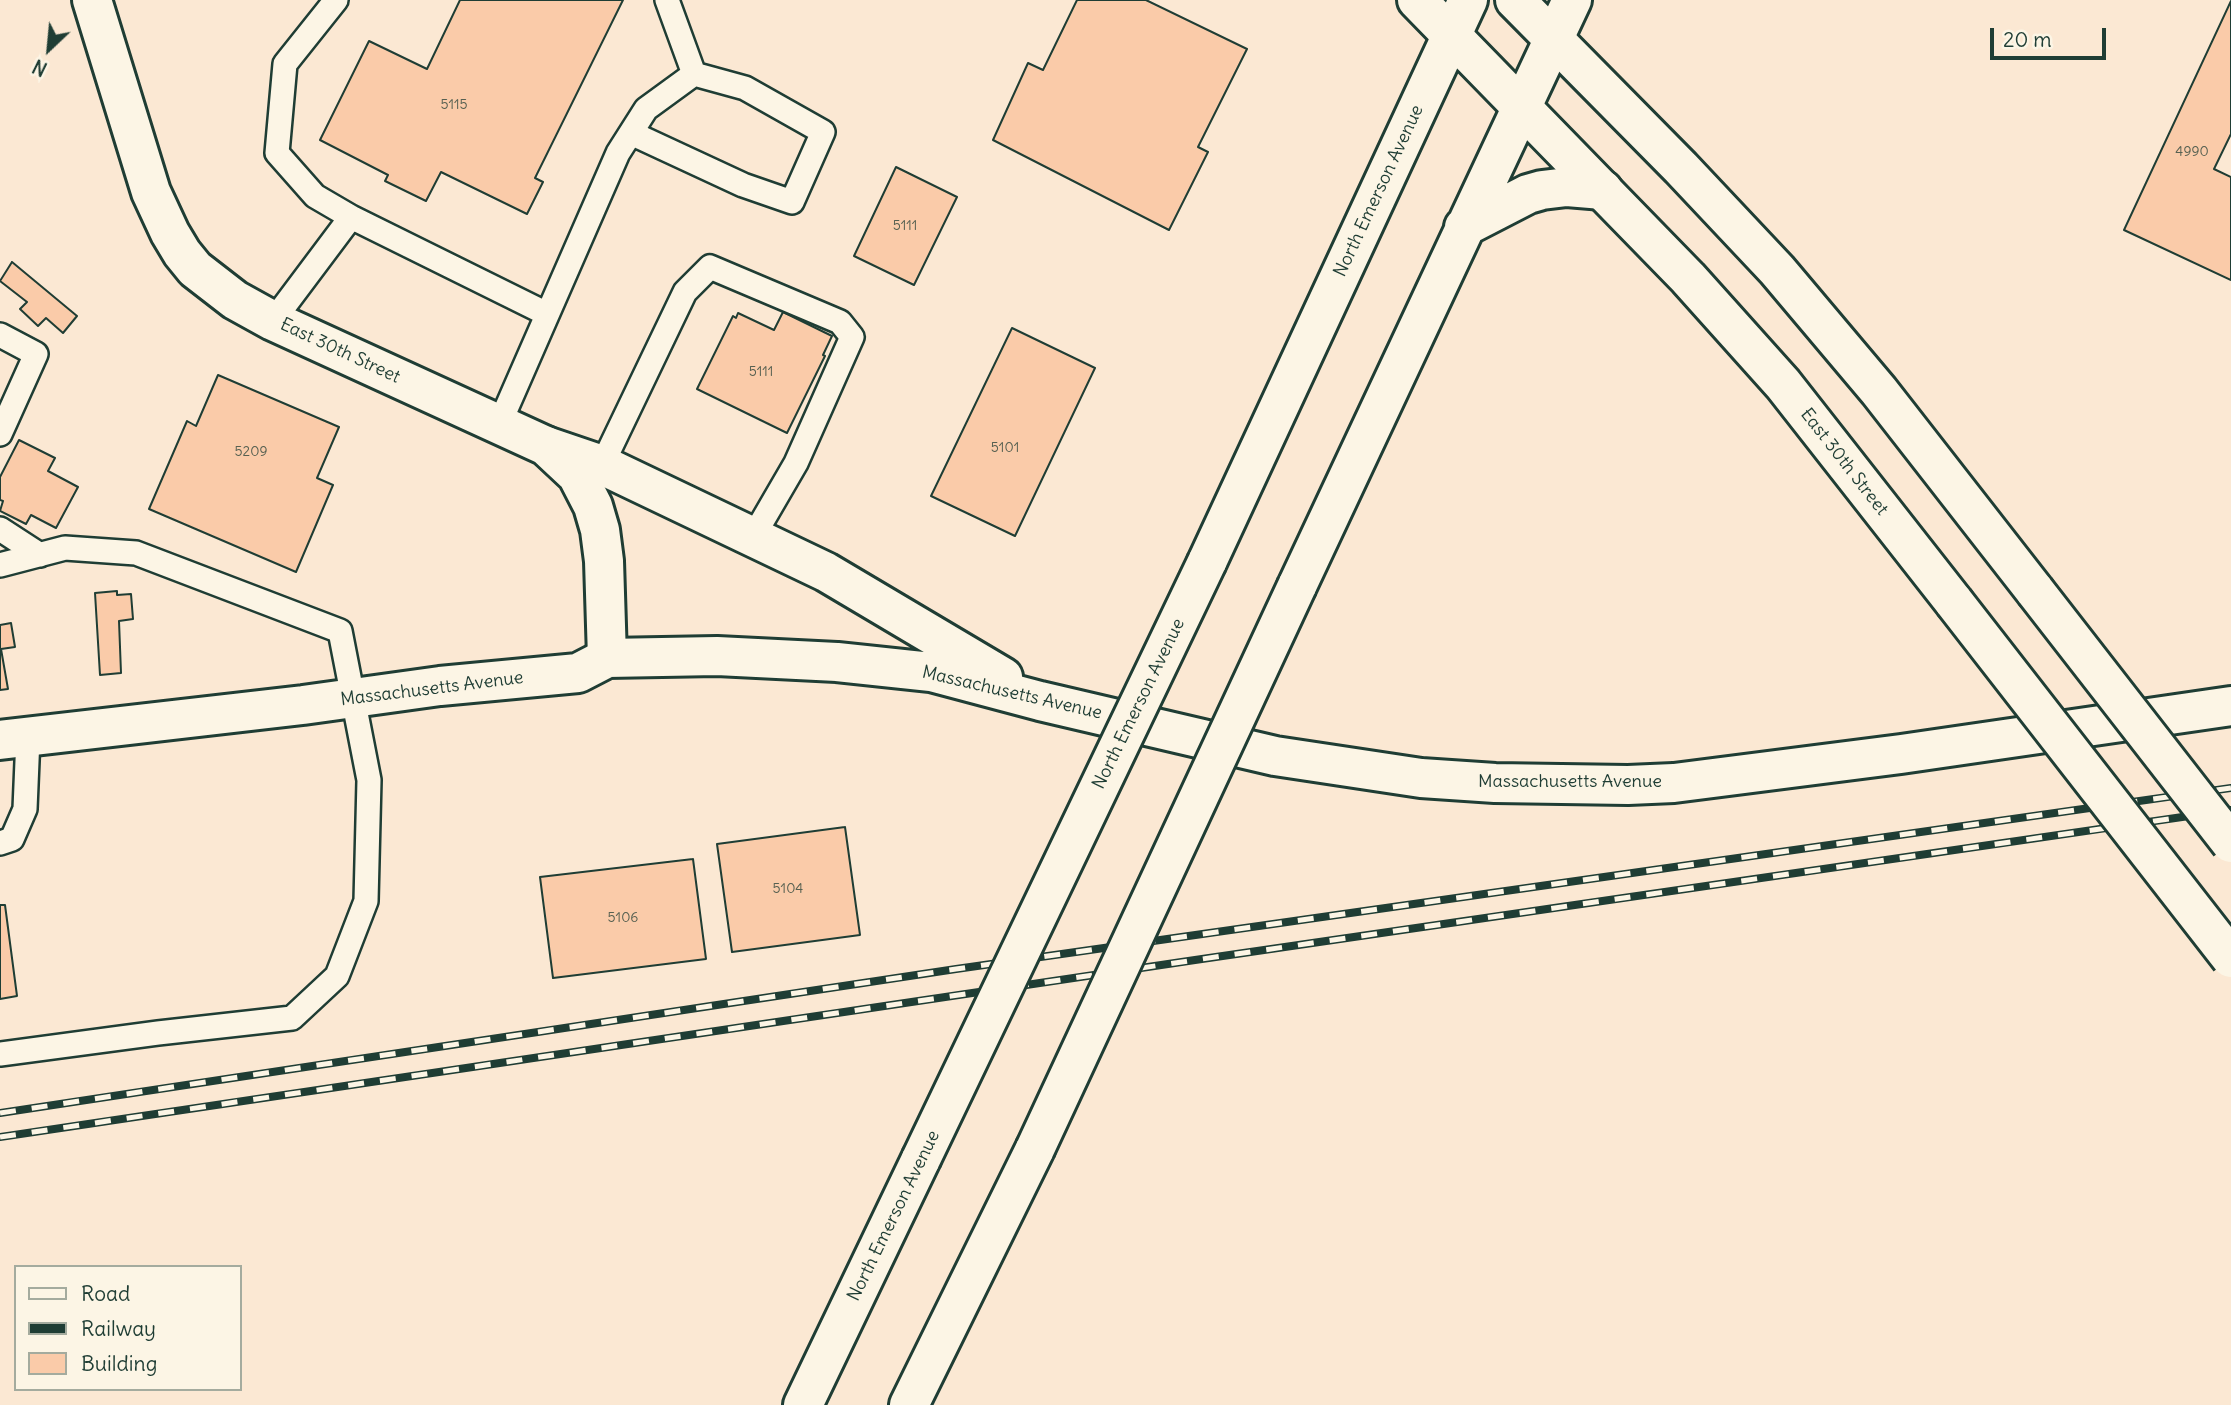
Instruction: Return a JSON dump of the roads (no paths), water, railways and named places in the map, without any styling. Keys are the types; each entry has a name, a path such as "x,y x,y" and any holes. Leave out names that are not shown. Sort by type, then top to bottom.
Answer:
{"main road":[{"name":"East 30th Street","path":"92,0 151,192 170,233 195,269 235,300 273,321 546,446 577,475 593,506 604,561 607,658"},
{"name":"East 30th Street","path":"1417,0 1689,278 1783,384 2231,958"},
{"name":"North Emerson Avenue","path":"803,1405 1207,562 1468,0"},
{"path":"1515,0 1681,168 1829,329 1961,493 2231,843"},
{"path":"909,1405 1035,1149 1572,0"},
{"path":"1464,227 1528,194 1542,190 1567,187 1603,190"},
{"path":"546,446 602,465 826,572 1040,701"},
{"name":"Massachusetts Avenue","path":"14,739 440,686 578,673 607,658 717,656 779,657 931,672 1040,701 1304,761 1421,778 1495,783 1674,783 1901,754 2231,706"}],"lane":[{"path":"336,0 285,64 277,153 315,196 351,217 547,314"},
{"path":"667,0 694,74"},
{"path":"499,425 618,153 646,109 694,74"},
{"path":"631,133 743,185 792,202 823,132 745,88 694,74"},
{"path":"273,321 351,217"},
{"path":"602,465 685,292 710,267 840,322 852,337 796,463 753,537"},
{"path":"0,335 36,354 0,434"},
{"path":"0,529 40,555"},
{"path":"0,565 65,548 136,553 340,631 369,780 366,901 337,976 292,1018 0,1054"},
{"path":"0,843 12,839 25,809 14,739"}],"railway":[{"path":"0,1113 956,969 2231,788"},
{"path":"0,1137 2231,810"}]}
